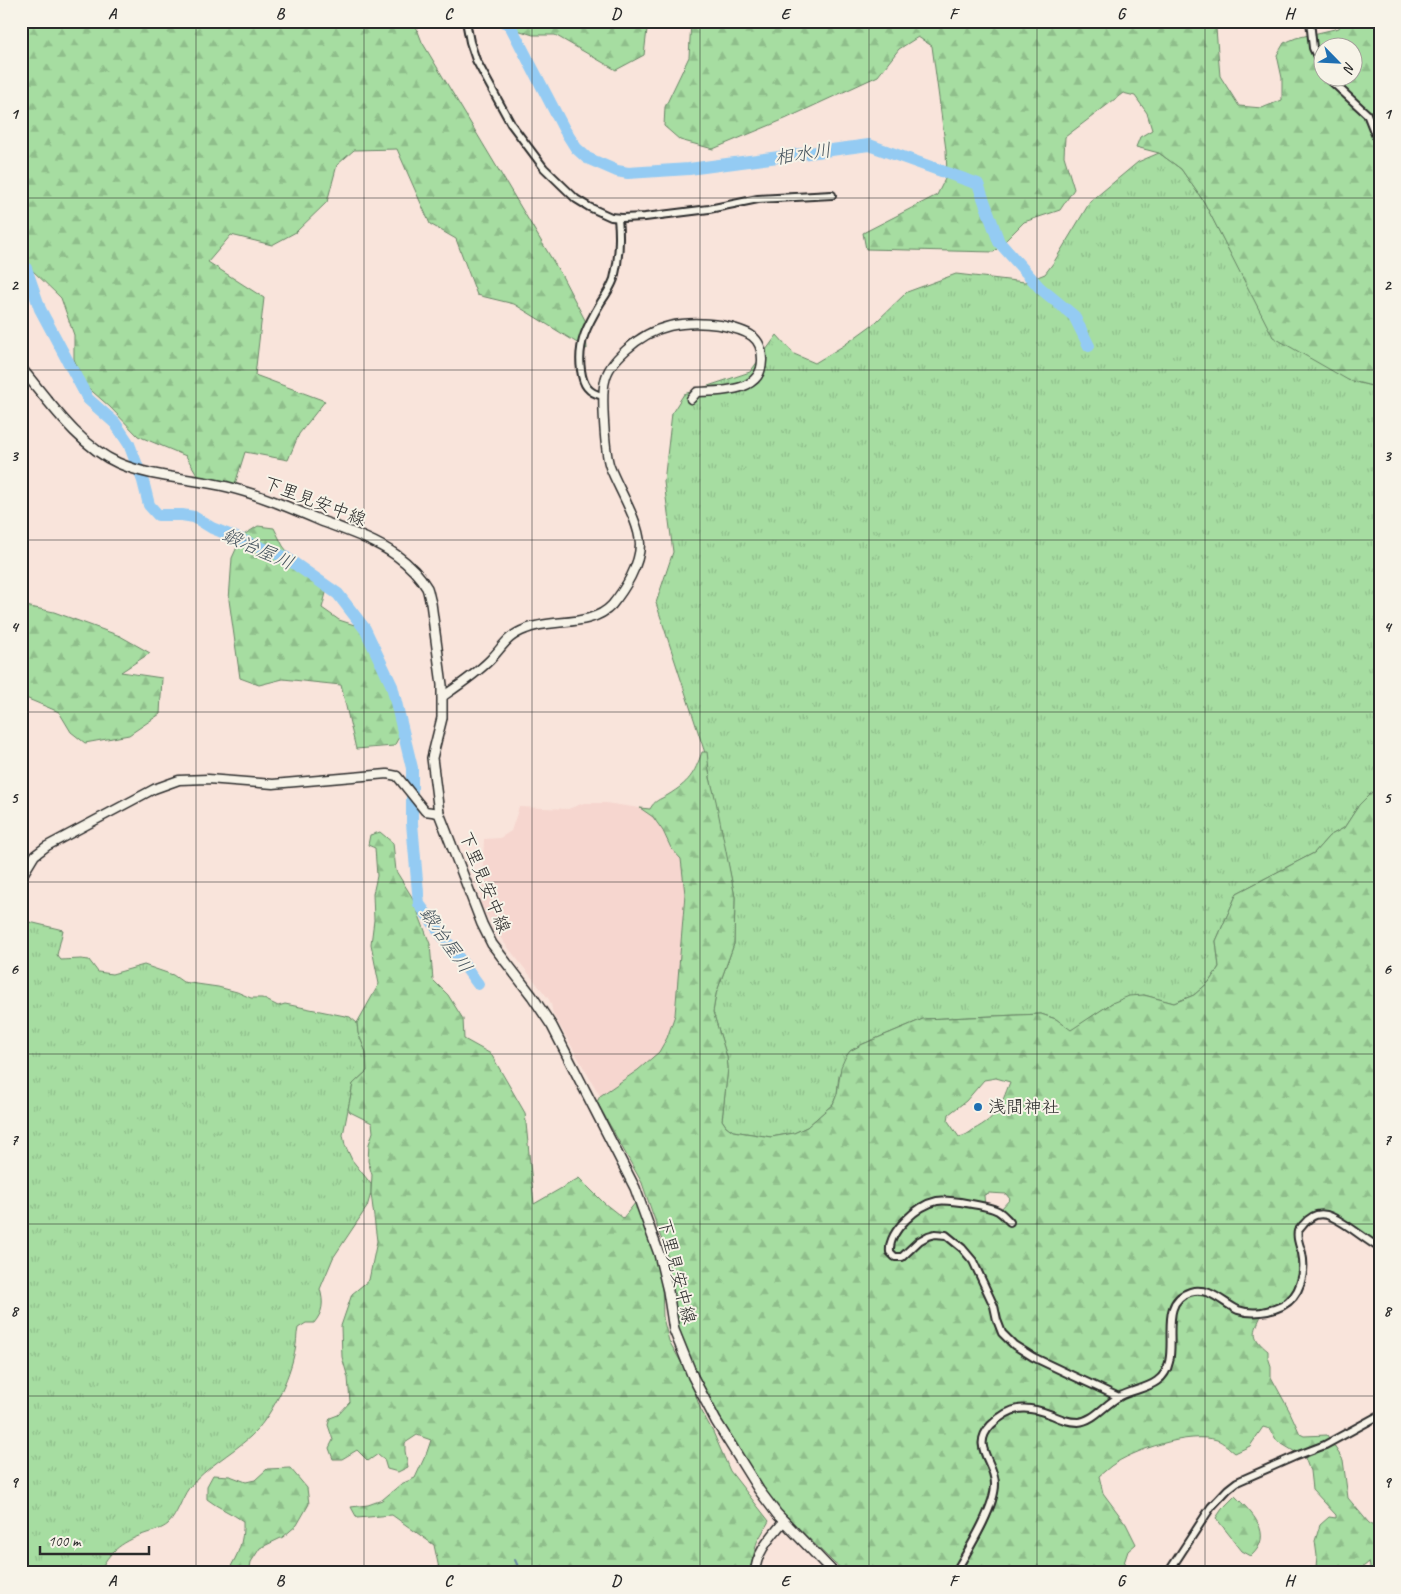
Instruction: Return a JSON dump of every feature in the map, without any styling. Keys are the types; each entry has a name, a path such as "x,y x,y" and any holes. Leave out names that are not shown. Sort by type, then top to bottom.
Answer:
{"main road":[{"name":"下里見安中線","path":"21,368 76,433 108,458 149,472 228,486 254,494 368,539 396,555 418,576 427,589 431,603 442,697 442,718 432,758 439,813 482,924 492,944 532,996 552,1026 635,1188 660,1254 674,1330 693,1377 716,1421 759,1490 784,1521 834,1573"}],"street":[{"path":"466,21 470,42 480,68 511,124 531,152 555,180 576,199 602,214 618,218 687,213 758,199 832,195"},
{"path":"1310,21 1314,50"},
{"path":"1339,88 1366,114 1380,147"},
{"path":"603,396 594,394 587,389 582,378 579,360 585,330 614,279 618,251 618,218"},
{"path":"442,697 489,660 510,636 528,628 598,615 611,606 635,568 640,547 639,532 609,464 603,396 604,382 609,370 622,354 633,343 648,333 672,324 701,322 731,327 752,336 761,346 763,361 758,375 749,384 733,390 697,392 691,399"},
{"path":"21,878 36,855 47,846 154,789 179,780 208,779 273,784 387,774 396,776 425,811 439,813"},
{"path":"1010,1222 1005,1216 994,1210 954,1201 937,1201 929,1204 905,1220 892,1238 890,1252 895,1257 902,1257 919,1241 928,1236 935,1234 946,1235 967,1253 973,1261 994,1306 1002,1333 1014,1345 1033,1357 1119,1397"},
{"path":"955,1573 981,1528 995,1486 991,1466 984,1453 983,1436 1004,1415 1023,1408 1037,1409 1065,1420 1076,1422 1086,1420 1119,1397 1158,1381 1164,1374 1170,1359 1172,1349 1170,1330 1173,1310 1181,1297 1186,1293 1194,1291 1211,1293 1236,1309 1250,1313 1272,1310 1283,1305 1292,1298 1303,1276 1304,1265 1298,1241 1298,1231 1309,1218 1317,1214 1333,1217 1380,1248"},
{"path":"1168,1573 1212,1507 1237,1482 1325,1445 1380,1415"},
{"path":"755,1573 756,1563 761,1550 784,1521"}],"shaded area":[{"path":"584,803 605,803 640,808 653,817 663,831 671,848 681,859 685,894 675,1015 667,1038 659,1052 638,1070 600,1096 553,1014 548,998 502,940 481,905 484,839 500,838 511,831 519,807 568,809"}],"green space":[{"path":"21,21 414,21 422,42 562,276 585,320 587,349 514,304 477,295 456,239 430,224 397,149 354,150 337,165 327,202 296,232 272,245 231,235 208,262 264,298 255,375 325,401 299,434 288,460 245,452 235,484 198,476 186,456 138,436 85,385 74,359 74,335 61,298 21,257"},
{"path":"502,21 648,21 644,55 616,70 555,35 533,35 508,27"},
{"path":"691,21 1217,21 1220,76 1239,106 1262,108 1282,100 1282,78 1277,55 1284,43 1296,38 1339,28 1342,21 1380,21 1380,388 1348,380 1273,337 1204,202 1181,169 1159,153 1136,147 1140,137 1152,130 1147,113 1135,96 1123,93 1065,137 1064,156 1074,189 1060,210 1024,222 994,252 866,249 863,233 937,195 947,175 946,150 932,46 918,37 899,49 878,76 785,119 713,149 680,140 664,126 665,107 689,57"},
{"path":"1159,153 1181,169 1204,202 1231,254 1348,380 1380,388 1380,789 1369,795 1359,805 1344,828 1329,836 1314,853 1237,893 1216,941 1219,967 1209,982 1194,995 1174,1003 1144,995 1112,1003 1071,1031 1056,1019 1041,1014 923,1019 850,1051 839,1075 837,1094 833,1104 807,1127 794,1133 771,1137 733,1131 722,1120 728,1068 727,1057 713,1012 716,994 734,944 735,897 705,753 656,603 673,552 664,482 672,413 684,394 750,372 777,335 794,354 815,363 843,346 876,322 907,292 956,274 1025,282 1045,274 1090,202 1138,162"},
{"path":"258,526 274,528 283,546 297,564 324,580 326,593 322,608 339,620 370,630 395,691 403,730 394,746 356,749 341,685 283,679 259,685 240,678 229,600 232,558 242,536"},
{"path":"21,605 54,612 120,636 150,653 121,672 162,678 160,714 129,735 85,743 71,732 59,712 21,696"},
{"path":"702,752 707,752 710,778 735,897 734,944 716,994 713,1012 727,1057 728,1068 722,1120 733,1131 771,1137 794,1133 807,1127 833,1104 837,1094 841,1067 850,1051 923,1019 1041,1014 1056,1019 1071,1030 1112,1003 1129,996 1144,995 1174,1003 1194,995 1209,982 1219,967 1216,941 1237,893 1314,853 1329,836 1344,828 1359,805 1369,795 1380,789 1380,1245 1334,1216 1317,1213 1297,1230 1300,1253 1299,1275 1291,1293 1282,1301 1270,1306 1247,1308 1233,1304 1208,1289 1194,1287 1186,1290 1178,1298 1168,1320 1168,1352 1165,1366 1162,1372 1151,1382 1111,1399 1080,1418 1068,1418 1027,1405 1013,1407 998,1416 983,1429 978,1442 980,1454 989,1472 992,1484 987,1507 951,1573 848,1573 835,1564 780,1510 763,1487 720,1417 684,1348 678,1329 666,1252 642,1183 597,1102 600,1096 638,1070 659,1052 667,1038 675,1015 685,894 681,859 671,848 663,831 653,817 640,808 650,809 656,802 681,786 690,777","holes":["996,1078 1010,1082 998,1110 982,1125 959,1137 948,1121 949,1114 966,1101 984,1080","989,1193 1006,1194 1010,1199 1001,1209 1011,1221 985,1209 984,1195"]},
{"path":"380,832 393,843 396,871 412,897 430,944 433,980 448,995 463,1019 464,1039 491,1054 525,1113 534,1204 579,1178 604,1203 623,1218 636,1202 656,1255 662,1285 663,1318 669,1341 690,1378 700,1408 730,1471 769,1521 757,1542 749,1573 440,1573 434,1545 392,1515 357,1518 351,1507 368,1505 382,1500 401,1484 415,1478 431,1440 417,1435 405,1443 408,1467 398,1472 387,1469 384,1459 378,1454 368,1461 357,1450 342,1459 333,1459 329,1448 333,1440 328,1425 330,1418 338,1415 350,1402 348,1378 342,1357 341,1326 352,1294 369,1280 377,1241 371,1193 372,1175 368,1161 369,1144 373,1132 372,1123 350,1112 348,1109 353,1084 367,1071 366,1052 358,1033 357,1023 379,984 371,944 374,920 373,894 377,876 375,848 368,845 370,835"},
{"path":"21,920 63,930 57,955 61,960 89,960 98,972 112,974 144,965 173,975 183,982 218,987 251,998 262,998 278,1006 285,1004 350,1017 357,1023 358,1033 366,1052 367,1071 353,1084 343,1135 345,1145 352,1160 371,1184 371,1193 367,1207 333,1258 320,1289 322,1303 319,1315 314,1323 306,1323 298,1328 296,1347 289,1373 272,1409 250,1437 196,1480 189,1488 168,1524 161,1529 139,1536 118,1547 107,1558 100,1573 21,1573"},
{"path":"1200,1293 1238,1312 1252,1315 1262,1314 1255,1334 1259,1342 1268,1351 1271,1377 1300,1434 1304,1436 1327,1435 1343,1460 1348,1498 1368,1522 1380,1532 1380,1573 1371,1573 1369,1562 1356,1573 1319,1573 1316,1567 1315,1541 1320,1525 1329,1517 1336,1518 1336,1515 1312,1489 1310,1471 1305,1458 1277,1441 1270,1429 1263,1427 1250,1446 1235,1453 1217,1440 1192,1438 1177,1440 1133,1454 1111,1466 1099,1476 1103,1493 1126,1524 1136,1544 1128,1551 1122,1569 1106,1571 1070,1568 1059,1573 958,1573 989,1521 997,1499 999,1478 986,1451 985,1444 992,1428 1004,1416 1015,1411 1027,1411 1061,1422 1086,1423 1096,1419 1125,1397 1159,1383 1168,1374 1172,1364 1175,1314 1178,1304 1187,1296"},
{"path":"290,1468 307,1488 309,1504 297,1525 283,1537 260,1548 251,1562 249,1573 227,1573 240,1548 243,1521 207,1499 207,1486 213,1475 230,1476 246,1482 255,1480 267,1469"},
{"path":"1235,1496 1254,1517 1261,1532 1258,1548 1251,1556 1242,1551 1216,1518"}],"waterway":[{"name":"相水川","path":"502,21 509,24 512,29 564,129 576,148 587,158 617,171 628,173 689,169 869,145 978,184 999,242 1040,288 1074,316 1089,346"},
{"name":"鍛冶屋川","path":"21,262 26,268 40,309 88,399 115,423 129,444 143,481 149,505 158,515 194,517 212,528 285,557 338,594 365,629 392,686 412,768 412,823 419,904 478,984"},
{"path":"515,1560 521,1573"}],"place":[{"name":"浅間神社","path":"978,1107"}]}
